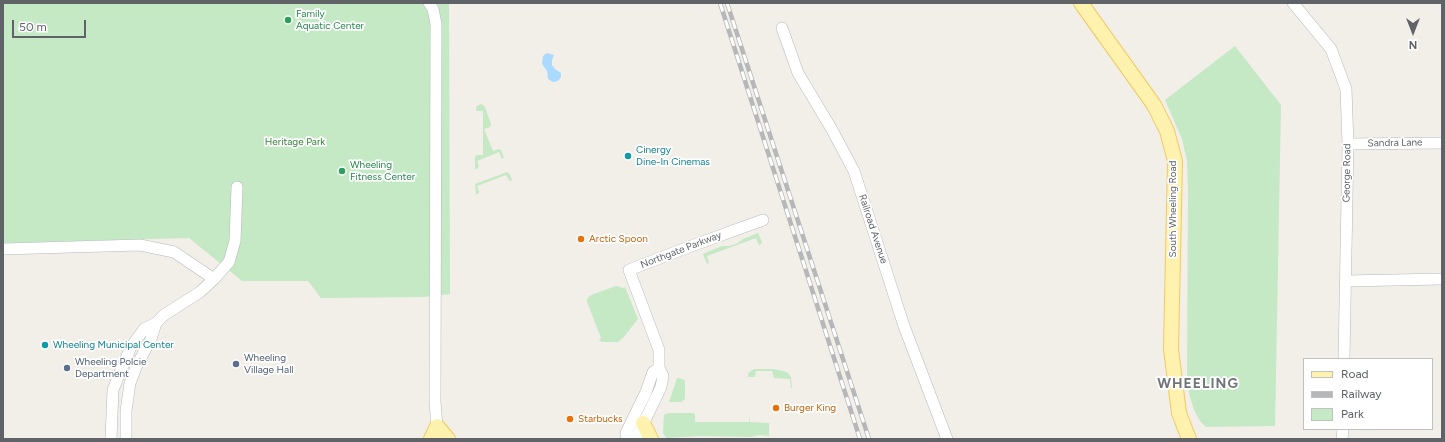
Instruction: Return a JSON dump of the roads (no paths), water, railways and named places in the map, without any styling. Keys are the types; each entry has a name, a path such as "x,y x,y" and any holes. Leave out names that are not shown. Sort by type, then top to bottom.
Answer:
{"main road":[{"name":"South Wheeling Road","path":"1081,3 1154,105 1167,131 1175,160 1171,349 1179,413 1189,439"},
{"path":"643,423 651,439"},
{"path":"431,439 437,426 448,439"}],"street":[{"path":"429,3 433,9 436,24 435,402 437,426"},
{"name":"George Road","path":"1292,3 1331,49 1346,89 1348,144 1344,358"},
{"name":"Railroad Avenue","path":"782,28 798,73 831,128 854,171 904,326 947,439"},
{"name":"Sandra Lane","path":"1348,144 1442,143"},
{"path":"111,439 113,390 120,370 131,347 144,329 156,323 164,315 200,292 214,280 228,262 235,241 237,187"},
{"name":"Northgate Parkway","path":"633,439 637,436 661,387 663,376 659,368 659,350 629,270 764,220"},
{"path":"3,249 140,245 174,252 214,280"},
{"path":"1346,281 1442,278"},
{"path":"126,439 126,411 130,383 137,365 151,339 156,323"},
{"path":"627,439 626,433 646,392 653,372 659,368"}],"water":[{"path":"547,53 554,55 552,65 561,73 561,77 558,81 553,82 548,79 547,71 542,64 543,56"}],"railway":[{"path":"720,3 860,439"},
{"path":"727,3 869,439"}],"place":[{"name":"Family Aquatic Center","path":"288,20"},
{"name":"Cinergy Dine-In Cinemas","path":"628,156"},
{"name":"Wheeling Fitness Center","path":"342,171"},
{"name":"Arctic Spoon","path":"581,239"},
{"name":"Wheeling Municipal Center","path":"45,345"},
{"name":"Wheeling Village Hall","path":"236,364"},
{"name":"Wheeling Polcie Department","path":"67,368"},
{"name":"Burger King","path":"776,408"},
{"name":"Starbucks","path":"570,419"}],"district":[{"name":"WHEELING","path":"1198,384"}],"park label":[{"name":"Heritage Park","path":"295,142"}]}
